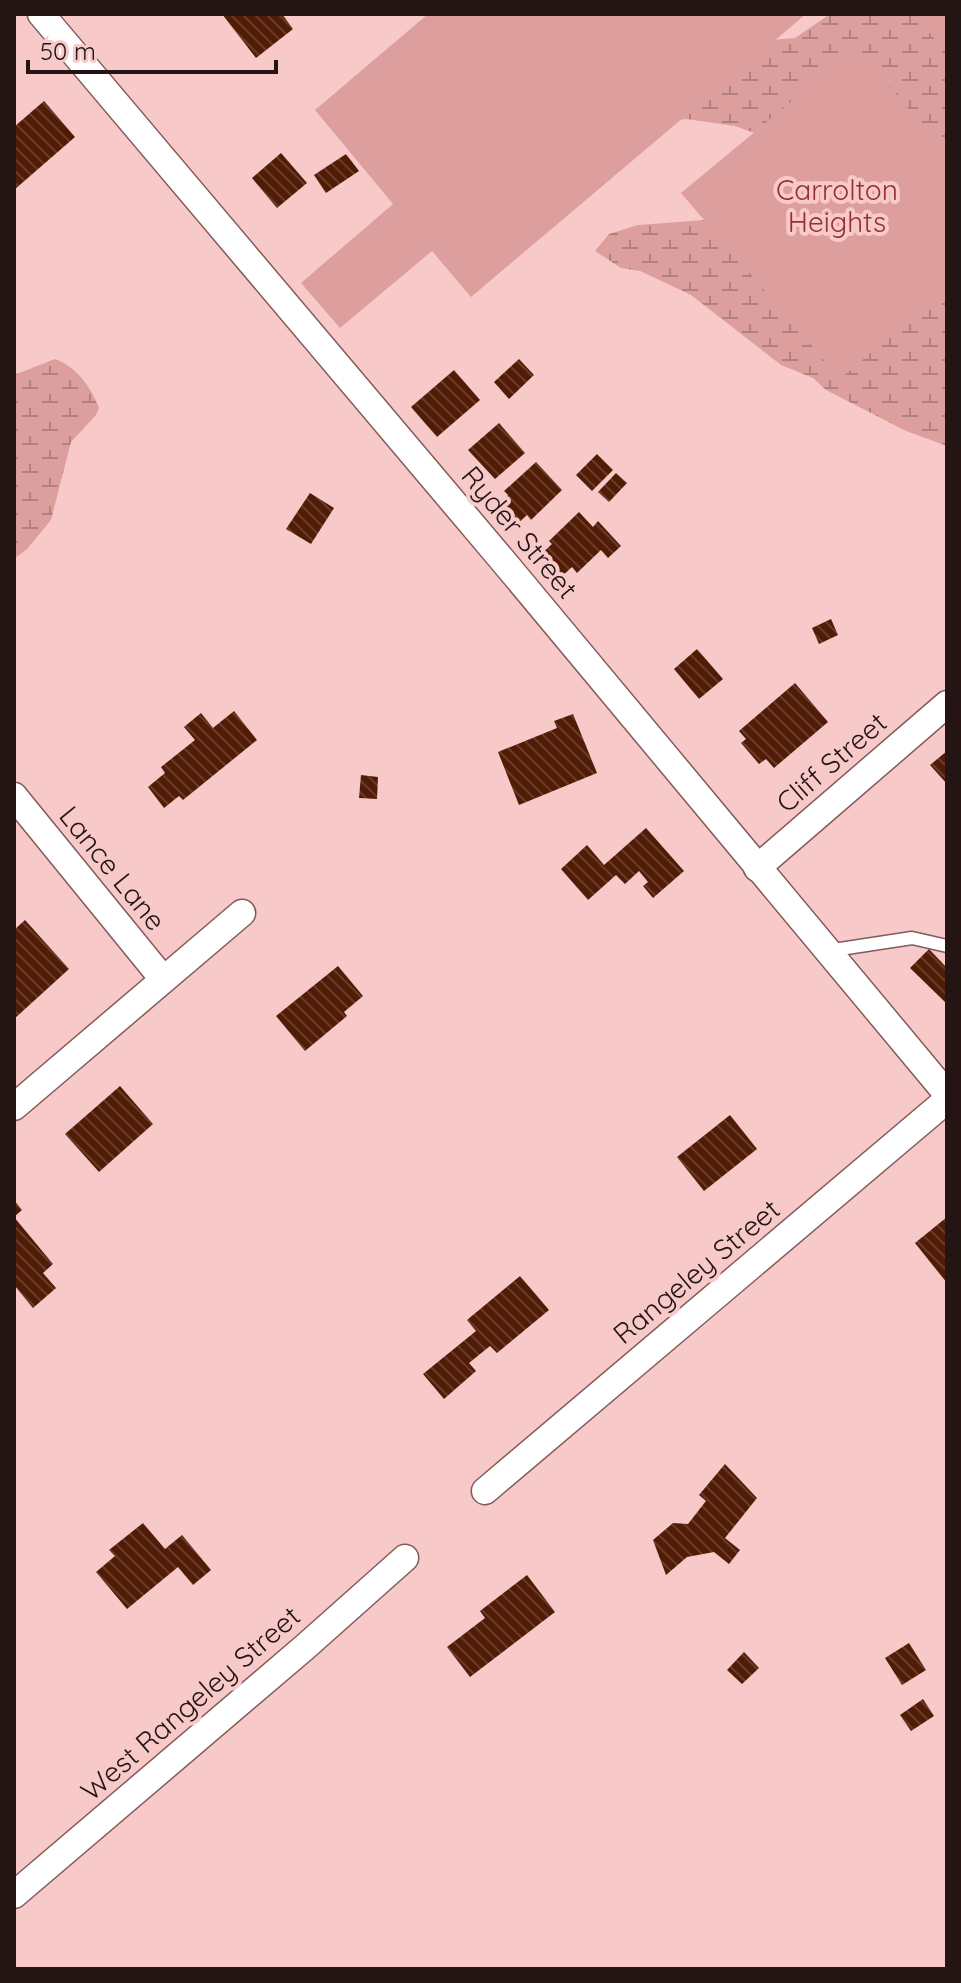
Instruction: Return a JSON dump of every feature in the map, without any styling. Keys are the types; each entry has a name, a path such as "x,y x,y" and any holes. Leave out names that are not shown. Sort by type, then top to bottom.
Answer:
{"street":[{"name":"Ryder Street","path":"41,14 494,550 947,1097"},
{"name":"Cliff Street","path":"757,868 947,704"},
{"name":"Lance Lane","path":"14,796 163,979"},
{"path":"14,1107 242,913"},
{"name":"Rangeley Street","path":"485,1491 947,1097"},
{"name":"West Rangeley Street","path":"14,1895 405,1558"}],"lane":[{"path":"827,951 912,938 947,946"}],"green space":[{"path":"428,14 806,14 471,297 432,251 340,328 301,283 393,204 315,110"},
{"path":"830,14 947,14 947,446 906,431 826,390 813,378 781,365 691,295 640,271 621,268 595,251 609,234 638,225 744,217 768,138 735,126 686,119 612,128 737,43 795,38"},
{"path":"914,14 947,14 947,54"},
{"name":"Carrolton Heights","path":"857,47 947,155 947,288 840,379 681,193"},
{"path":"55,359 70,367 82,379 99,408 71,442 51,520 27,549 14,559 14,375"}],"building":[{"path":"222,14 282,14 293,29 256,58"},
{"path":"44,101 75,137 14,190 14,127"},
{"path":"281,153 307,183 277,208 252,178"},
{"path":"346,154 359,171 326,193 314,175"},
{"path":"519,359 534,375 509,399 494,382"},
{"path":"454,370 480,400 437,437 411,407"},
{"path":"499,423 525,453 495,479 468,450"},
{"path":"597,454 613,470 592,491 576,475"},
{"path":"536,462 562,490 531,520 527,515 513,528 494,508 508,495 504,491"},
{"path":"616,473 627,483 609,502 598,492"},
{"path":"310,493 334,508 311,544 286,529"},
{"path":"579,512 593,527 598,521 621,546 608,558 601,550 577,573 572,567 559,579 538,557 552,544 549,541"},
{"path":"831,619 838,635 819,644 812,628"},
{"path":"697,649 723,679 699,699 674,669"},
{"path":"795,683 828,722 774,768 766,759 759,764 741,743 746,739 739,731"},
{"path":"234,711 257,740 183,800 179,796 164,808 148,787 165,773 161,767 195,740 184,727 201,713 213,728"},
{"path":"573,714 597,773 519,805 498,752 557,728 554,721"},
{"path":"947,751 947,784 930,765"},
{"path":"361,775 378,777 377,799 359,798"},
{"path":"646,828 684,871 653,898 643,886 648,882 639,871 625,884 616,875 588,900 561,869 587,845 604,865"},
{"path":"25,920 69,969 14,1019 14,930"},
{"path":"929,949 947,968 945,1002 910,968"},
{"path":"338,966 363,996 344,1012 347,1016 305,1051 276,1016"},
{"path":"120,1086 153,1124 99,1172 65,1134"},
{"path":"730,1115 757,1149 704,1191 677,1157"},
{"path":"14,1200 22,1210 14,1217"},
{"path":"14,1217 53,1264 43,1273 56,1288 33,1308 14,1285"},
{"path":"947,1217 947,1283 915,1243"},
{"path":"520,1276 549,1310 497,1353 490,1346 469,1363 476,1371 444,1399 423,1374 476,1331 467,1320"},
{"path":"725,1464 757,1498 725,1538 740,1550 729,1564 714,1552 687,1557 666,1575 653,1540 673,1523 688,1524 706,1501 699,1495"},
{"path":"143,1523 165,1549 182,1535 211,1570 193,1585 178,1567 127,1609 96,1572 115,1556 109,1550"},
{"path":"527,1575 555,1612 470,1677 447,1647 485,1618 480,1611"},
{"path":"909,1643 926,1670 902,1685 885,1658"},
{"path":"744,1652 759,1668 742,1684 727,1670"},
{"path":"923,1699 934,1716 911,1731 900,1715"}]}
